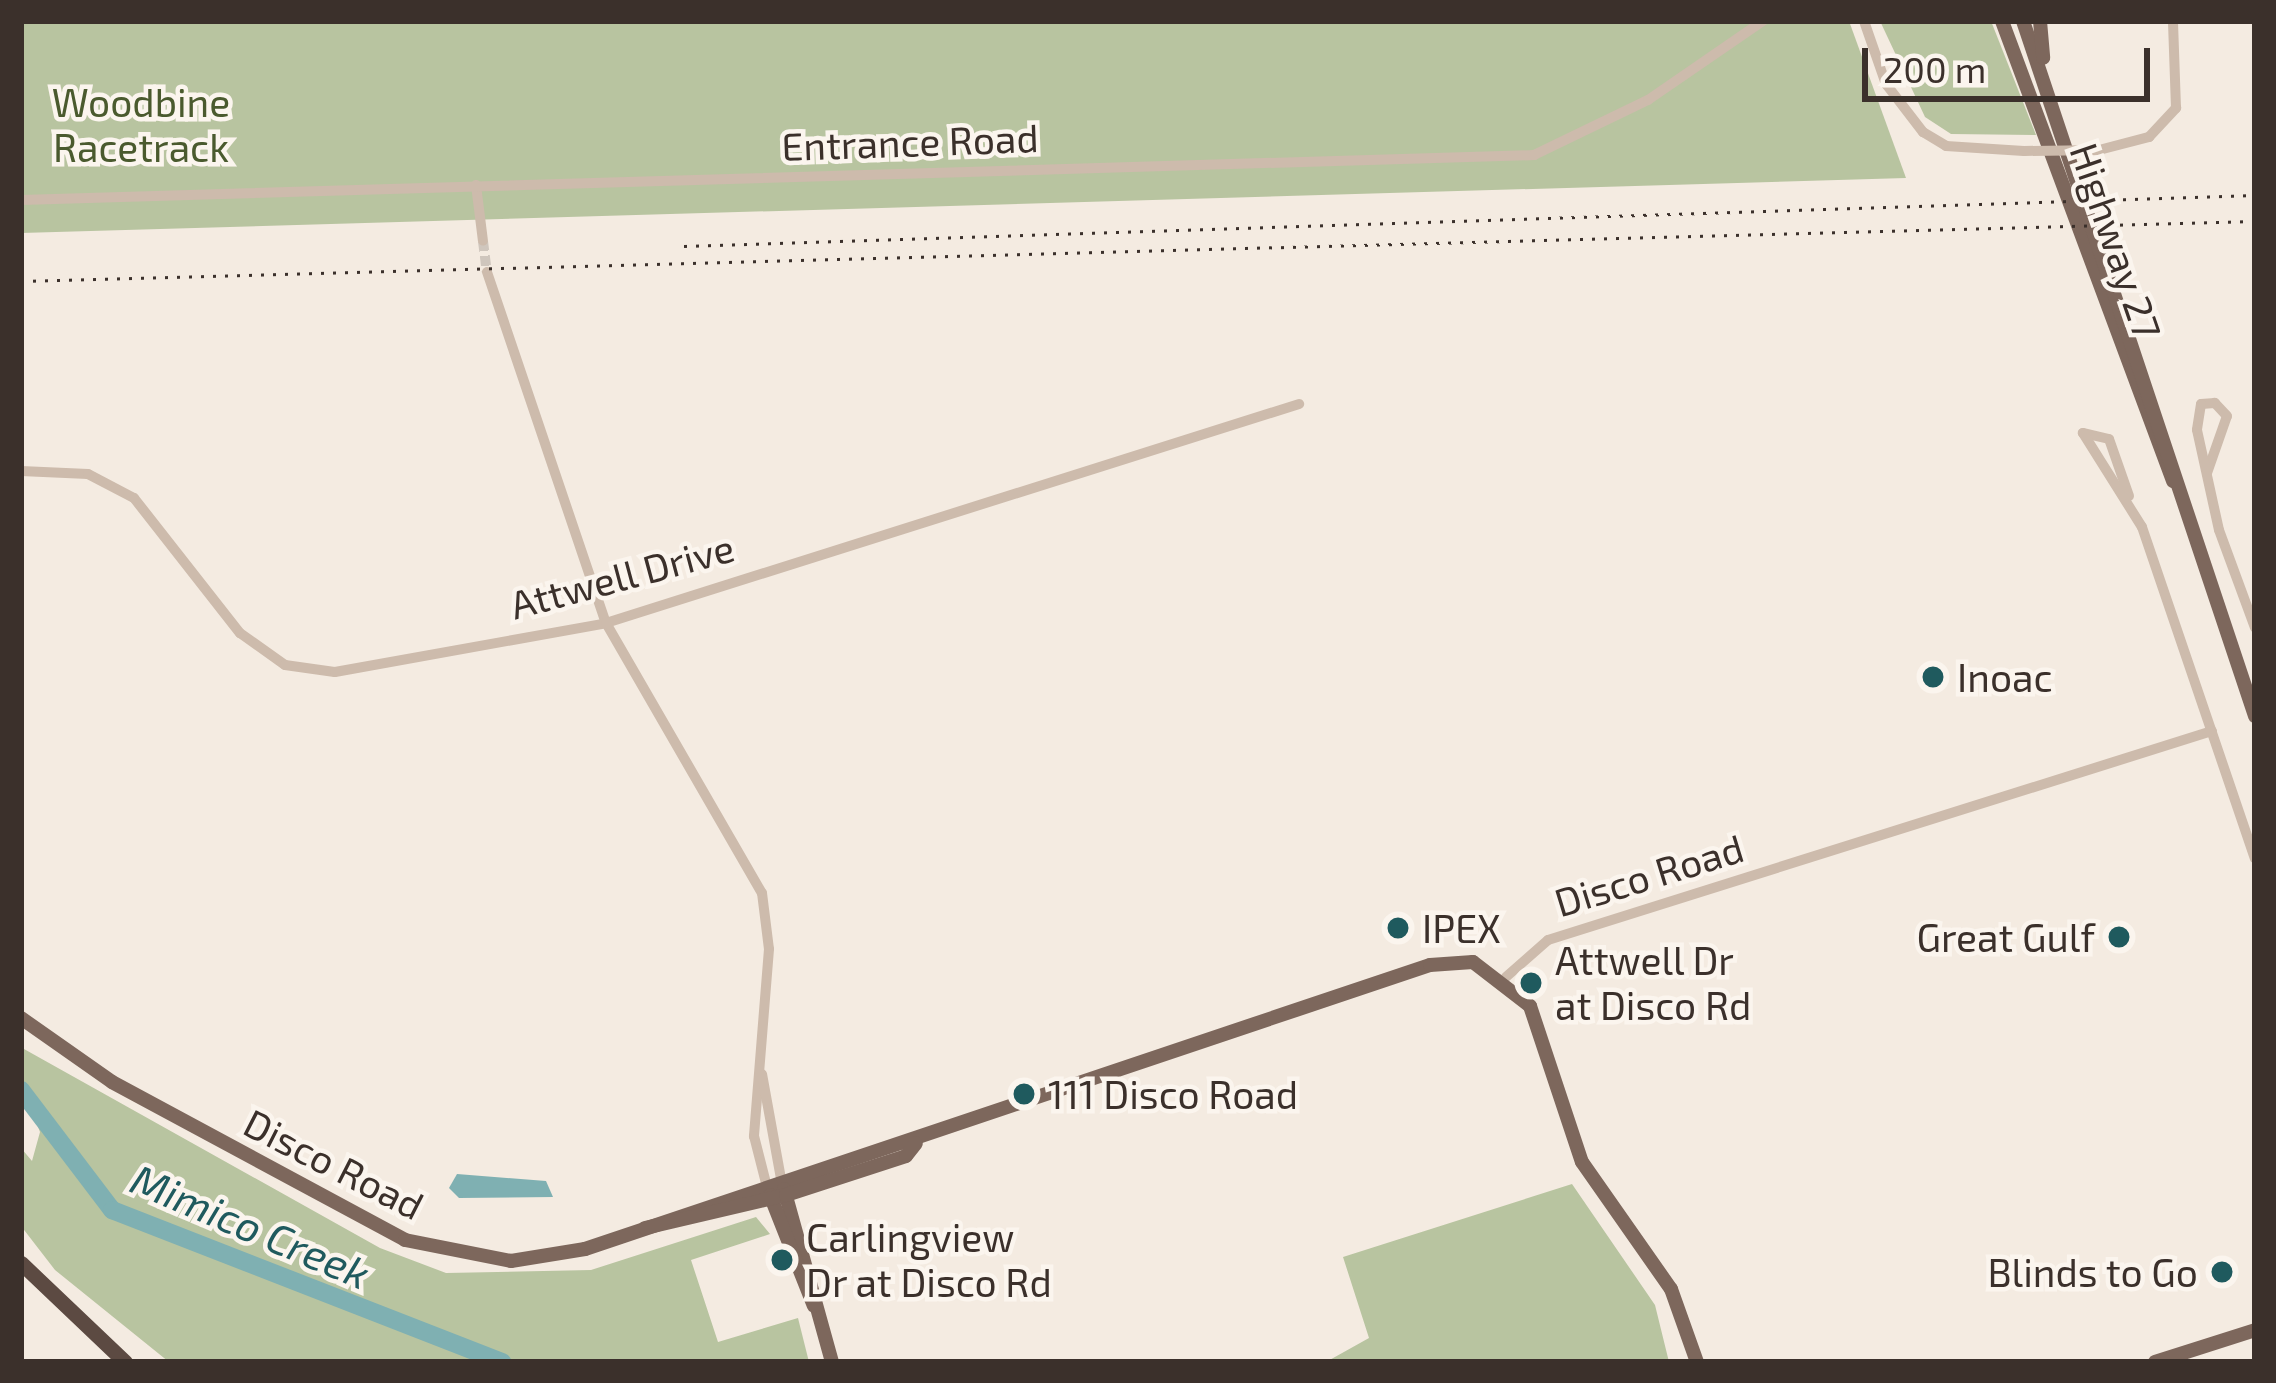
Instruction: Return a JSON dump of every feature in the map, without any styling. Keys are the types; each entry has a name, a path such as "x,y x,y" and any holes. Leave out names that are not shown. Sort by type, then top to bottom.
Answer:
{"highway":[{"path":"21,1263 125,1362"}],"main road":[{"name":"Highway 27","path":"2002,21 2255,716"},
{"name":"Highway 27","path":"2023,21 2173,481"},
{"path":"2040,21 2057,122"},
{"name":"Disco Road","path":"21,1018 145,1101 425,1248 536,1260 645,1228 779,1197 916,1143 1430,965 1472,962 1506,977"},
{"path":"1506,977 1530,1006 1582,1162 1671,1289 1697,1362"},
{"name":"Disco Road","path":"645,1228 773,1181 916,1143"},
{"path":"773,1181 832,1362"},
{"path":"2155,1362 2255,1330"}],"street":[{"name":"Entrance Road","path":"21,200 1534,154 1631,110 1763,21"},
{"path":"1864,21 1886,84 1923,132 1946,146 2024,151 2098,149 2149,136 2176,107 2173,21"},
{"path":"476,184 483,241"},
{"path":"487,272 606,623 762,893 762,1074 773,1181"},
{"name":"Attwell Drive","path":"21,471 88,473 134,498 240,633 285,665 335,672 606,623 1299,404"},
{"path":"2206,473 2227,416 2215,404 2196,412 2206,473 2255,628"},
{"path":"2129,496 2086,452 2083,433 2108,439 2129,496 2212,730 2255,858"},
{"name":"Disco Road","path":"1506,977 1547,940 2212,730"}],"green space":[{"name":"Woodbine Racetrack","path":"21,21 1849,21 1906,178 21,233"},
{"path":"1880,21 1991,21 2036,135 1951,134 1925,117"},
{"path":"24,1049 380,1248 446,1273 591,1270 756,1217 770,1234 691,1260 718,1342 798,1318 809,1362 169,1362 55,1270 21,1226 21,1148 32,1161 40,1132 21,1082","holes":["153,1227 442,1338 432,1342"]},
{"path":"1572,1184 1655,1305 1669,1362 1326,1362 1369,1338 1343,1257"}],"water":[{"path":"457,1174 546,1181 553,1197 459,1198 449,1188"}],"waterway":[{"name":"Mimico Creek","path":"21,1090 112,1210 502,1362"}],"tunnel":[{"path":"483,241 487,272"}],"railway":[{"path":"684,246 2255,195"},
{"path":"21,281 2255,221"}],"place":[{"name":"Inoac","path":"1933,677"},
{"name":"IPEX","path":"1398,928"},
{"name":"Great Gulf","path":"2119,937"},
{"name":"Attwell Dr at Disco Rd","path":"1531,983"},
{"name":"111 Disco Road","path":"1024,1094"},
{"name":"Carlingview Dr at Disco Rd","path":"782,1260"},
{"name":"Blinds to Go","path":"2222,1272"}]}
